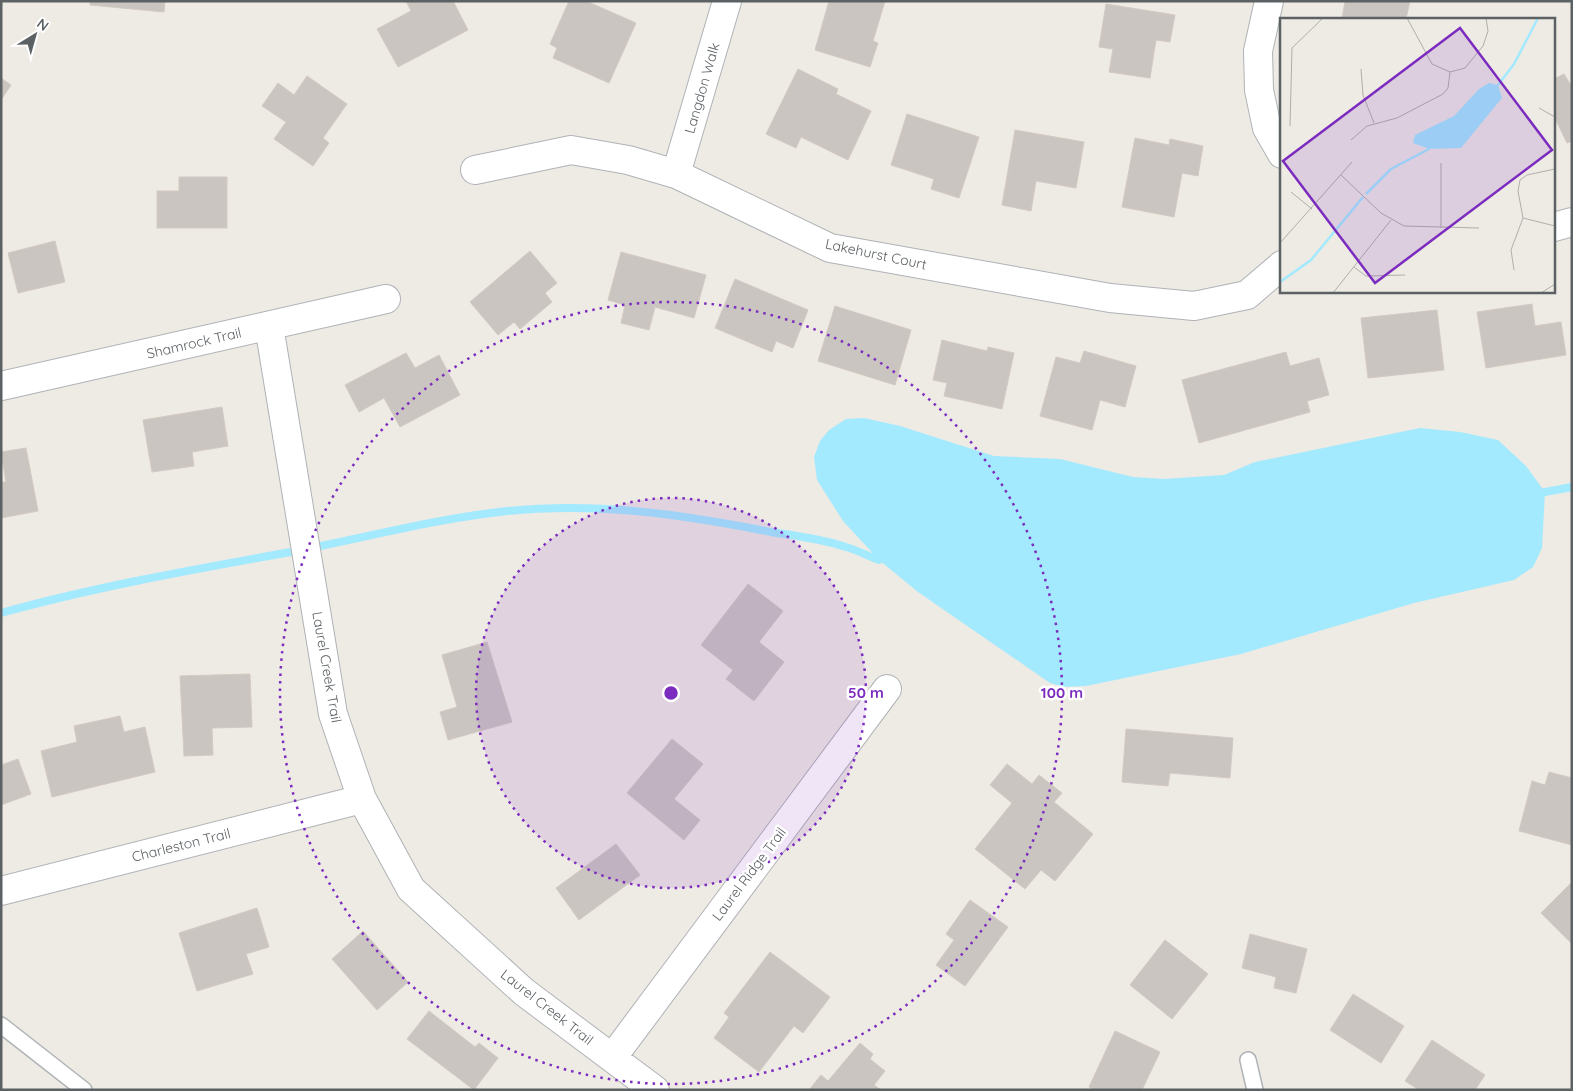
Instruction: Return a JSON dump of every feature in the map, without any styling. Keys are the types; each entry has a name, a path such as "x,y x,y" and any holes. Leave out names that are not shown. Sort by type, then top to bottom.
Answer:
{"street":[{"name":"Langdon Walk","path":"676,174 727,1"},
{"path":"1268,1 1258,51 1259,90 1267,128 1280,151"},
{"name":"Lakehurst Court","path":"475,170 571,150 628,160 676,174 830,248 1110,298 1194,306 1247,295 1280,267"},
{"path":"1556,226 1572,222"},
{"name":"Shamrock Trail","path":"1,386 386,299"},
{"name":"Laurel Creek Trail","path":"269,326 333,714 362,799 411,889 524,992 655,1090"},
{"name":"Laurel Ridge Trail","path":"612,1058 887,689"},
{"name":"Charleston Trail","path":"1,891 362,799"}],"lane":[{"path":"1,1025 84,1090"},
{"path":"1248,1060 1255,1090"}],"water":[{"path":"864,418 900,426 994,456 1060,459 1133,477 1164,479 1224,475 1255,462 1420,428 1460,432 1498,440 1526,466 1545,492 1542,548 1533,567 1514,580 1414,603 1241,654 1086,686 1064,687 1050,683 918,592 879,560 843,521 817,480 814,457 820,441 829,430 846,419"}],"building":[{"path":"90,1 165,1 164,12 90,5"},
{"path":"406,1 453,1 468,30 398,67 377,29 411,11"},
{"path":"569,1 586,1 636,23 609,83 553,58 557,48 550,44"},
{"path":"829,1 885,1 873,41 878,43 870,67 815,50"},
{"path":"1345,1 1410,1 1406,18 1342,18"},
{"path":"1106,4 1175,15 1170,42 1156,40 1150,78 1109,72 1113,49 1099,47"},
{"path":"798,69 838,89 836,94 871,111 848,160 801,137 796,148 766,134"},
{"path":"1564,74 1572,87 1572,141 1567,143 1556,120 1556,78"},
{"path":"307,76 347,104 323,138 329,143 313,166 274,139 286,122 262,106 278,83 294,95"},
{"path":"1,78 11,85 1,100"},
{"path":"907,114 979,137 959,198 931,189 934,179 891,165"},
{"path":"1015,130 1084,142 1076,188 1036,181 1031,211 1002,205"},
{"path":"1135,138 1169,145 1170,139 1203,146 1198,176 1182,173 1174,217 1122,207"},
{"path":"179,177 227,177 227,228 157,228 157,191 179,191"},
{"path":"55,241 65,282 18,293 8,253"},
{"path":"530,251 557,283 545,293 552,302 520,329 514,322 498,335 470,302"},
{"path":"621,252 706,275 694,318 655,307 649,330 621,323 625,305 608,300"},
{"path":"735,279 808,310 793,348 776,341 772,352 715,328"},
{"path":"1532,304 1535,326 1561,322 1566,355 1486,368 1477,312"},
{"path":"835,306 911,330 895,385 818,361"},
{"path":"1437,310 1444,370 1368,378 1361,318"},
{"path":"942,340 987,351 988,347 1014,353 1002,409 944,396 947,383 933,380"},
{"path":"1084,351 1136,366 1125,407 1100,400 1092,430 1040,416 1056,357 1080,363"},
{"path":"1286,352 1290,366 1319,358 1329,395 1307,401 1310,412 1199,443 1182,380"},
{"path":"406,353 415,368 439,355 460,395 400,427 384,398 359,412 345,385"},
{"path":"222,407 228,446 192,452 194,466 152,472 143,420"},
{"path":"26,448 38,511 1,518 1,482 6,482 1,452"},
{"path":"748,584 783,611 759,642 784,662 754,701 726,679 733,670 701,645"},
{"path":"487,642 512,722 448,740 440,712 457,707 442,655"},
{"path":"250,674 252,727 212,728 213,755 184,756 180,676"},
{"path":"120,716 124,732 145,727 155,772 52,797 41,751 77,742 74,726"},
{"path":"1126,729 1233,738 1230,778 1170,773 1168,786 1122,782"},
{"path":"672,739 703,764 674,799 700,820 684,840 627,793"},
{"path":"18,759 31,794 1,805 1,765"},
{"path":"1007,764 1032,784 1039,775 1062,793 1054,802 1093,834 1055,881 1041,870 1025,889 975,849 1012,803 990,785"},
{"path":"1549,772 1572,778 1572,845 1519,831 1532,781 1545,785"},
{"path":"616,844 640,875 579,920 556,888"},
{"path":"1572,882 1572,944 1541,913"},
{"path":"970,900 1008,927 965,986 936,965 954,940 946,934"},
{"path":"257,908 269,947 246,954 253,974 197,991 179,933"},
{"path":"363,931 408,982 377,1010 332,959"},
{"path":"1250,934 1307,949 1296,993 1274,988 1276,977 1242,968"},
{"path":"1165,940 1208,974 1172,1019 1130,985"},
{"path":"770,952 830,997 803,1033 794,1026 759,1072 714,1038 729,1017 724,1013"},
{"path":"1353,994 1404,1026 1381,1063 1330,1030"},
{"path":"429,1011 475,1047 479,1043 498,1058 474,1090 407,1039"},
{"path":"1115,1031 1160,1052 1142,1090 1094,1090 1089,1087"},
{"path":"1432,1040 1485,1075 1475,1090 1419,1090 1405,1081"},
{"path":"860,1043 873,1054 870,1059 885,1071 874,1085 881,1090 809,1090 821,1075 828,1081"}],"waterway":[{"path":"1545,492 1572,487"},
{"path":"1,613 111,586 296,551 422,524 473,515 534,509 568,508 636,511 703,520 828,542 850,548 879,560"}]}
